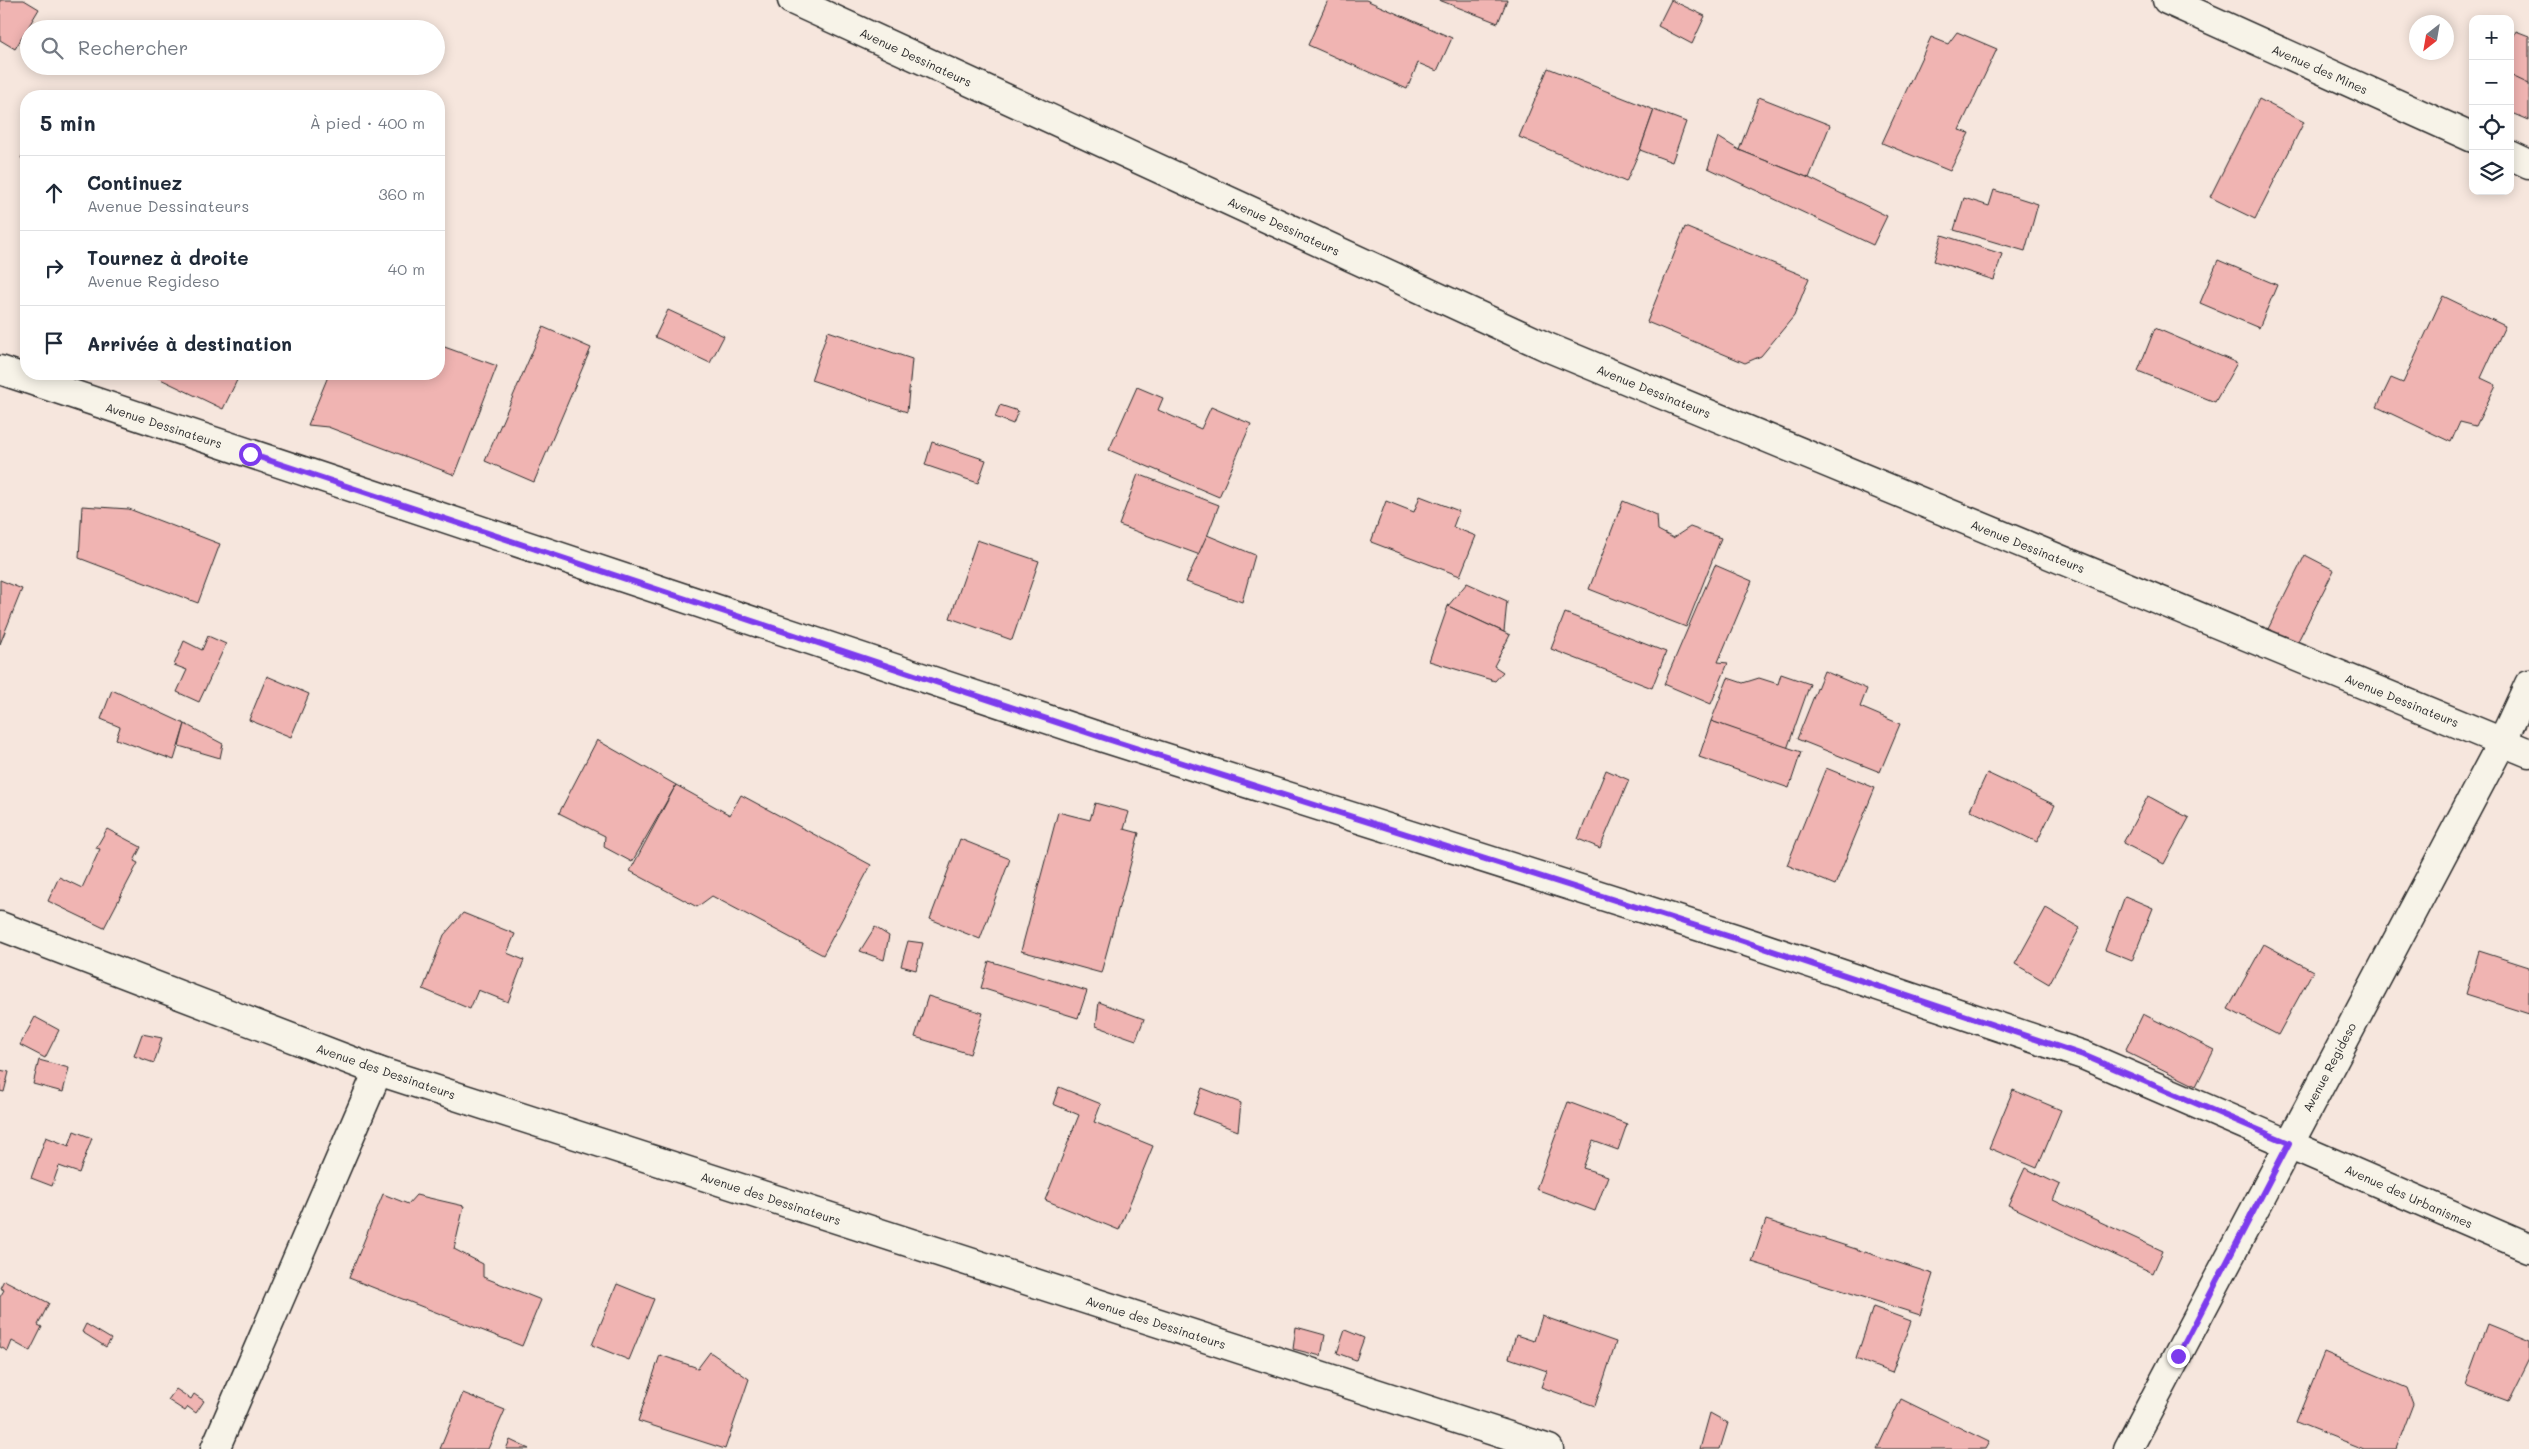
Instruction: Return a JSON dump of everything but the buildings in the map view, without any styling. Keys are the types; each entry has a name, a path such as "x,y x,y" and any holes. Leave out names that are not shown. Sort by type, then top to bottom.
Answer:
{"street":[{"name":"Avenue Dessinateurs","path":"792,0 1547,347 2529,752"},
{"name":"Avenue des Mines","path":"2166,0 2469,136"},
{"path":"2514,157 2529,164"},
{"name":"Avenue Dessinateurs","path":"0,370 20,377"},
{"name":"Avenue Dessinateurs","path":"30,380 1104,738 1734,938 2083,1055 2289,1143"},
{"name":"Avenue Regideso","path":"2128,1449 2502,742 2529,684"},
{"name":"Avenue des Dessinateurs","path":"0,926 378,1071 1549,1449"},
{"path":"215,1449 378,1071"},
{"name":"Avenue des Urbanismes","path":"2289,1143 2529,1248"}],"route":[{"path":"250,454 1104,738 1734,938 2083,1055 2289,1143 2178,1356"}]}
